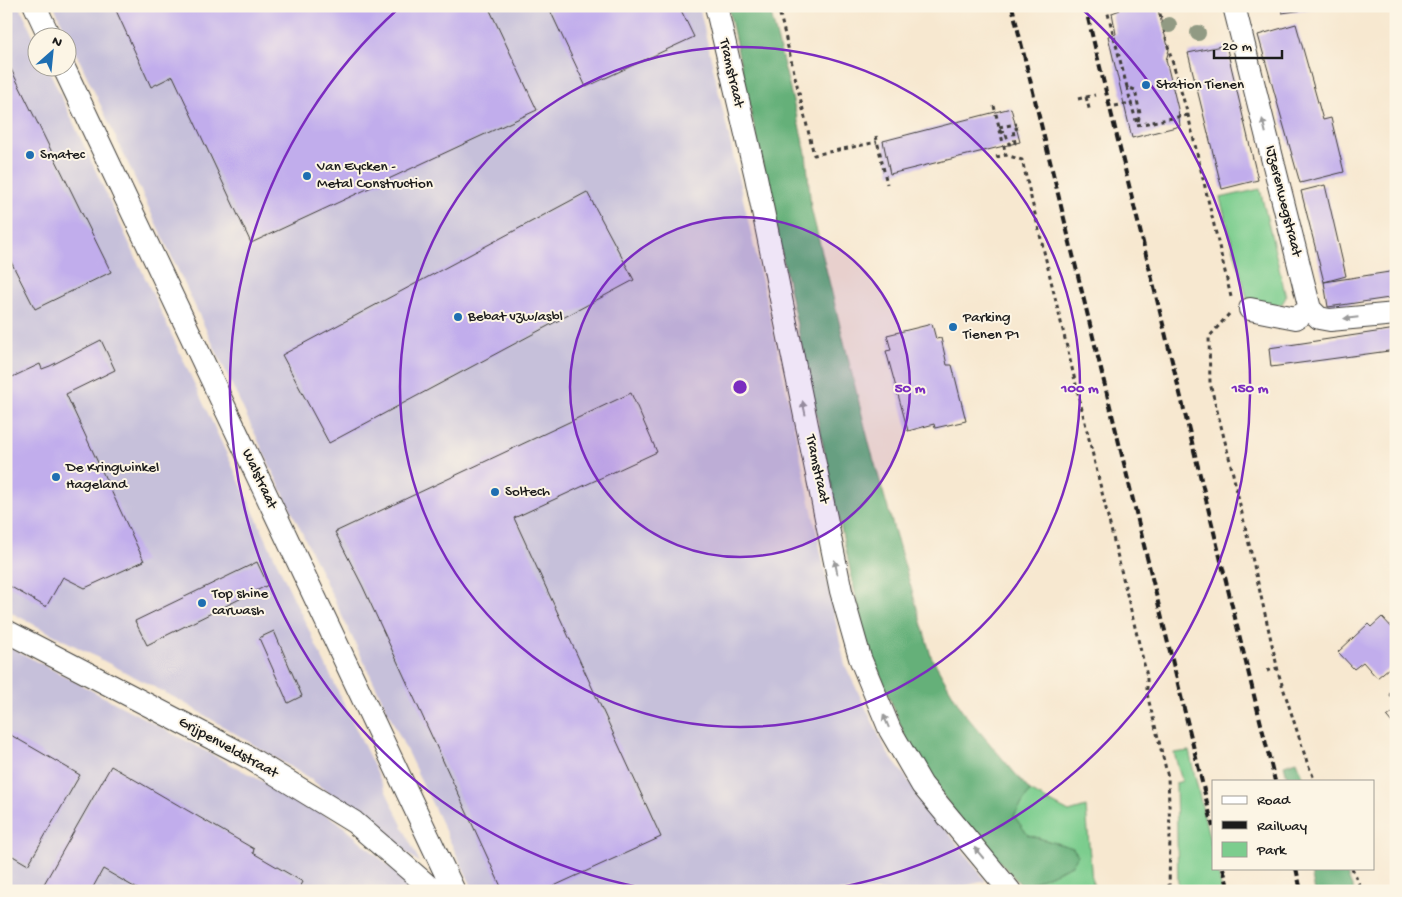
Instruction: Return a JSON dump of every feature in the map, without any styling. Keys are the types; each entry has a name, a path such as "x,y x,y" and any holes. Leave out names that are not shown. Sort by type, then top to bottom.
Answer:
{"street":[{"path":"35,6 45,28"},
{"name":"Tramstraat","path":"716,6 756,177 842,592 860,658 890,730 922,785 1010,891"},
{"name":"IJzerenwegstraat","path":"1234,6 1310,309"},
{"name":"Walstraat","path":"69,78 454,891"},
{"path":"1238,308 1296,318 1310,309 1319,318 1330,320 1396,314"},
{"name":"Grijpenveldstraat","path":"6,631 248,757 354,822 434,891"}],"path":[{"path":"778,6 814,155 877,142"},
{"path":"1106,6 1137,125"},
{"path":"1158,6 1238,308 1209,337 1210,383 1230,461 1277,668 1315,780"},
{"path":"1128,87 1135,90 1140,114 1137,125"},
{"path":"1078,99 1095,95"},
{"path":"1086,97 1090,112"},
{"path":"1115,106 1131,103"},
{"path":"994,106 1006,155"},
{"path":"1137,125 1188,115"},
{"path":"1000,127 1017,124"},
{"path":"1001,133 1005,131 1008,144 1015,143 1013,129 1018,128"},
{"path":"876,136 887,184"},
{"path":"996,157 1006,155 1022,160 1147,676 1148,694 1168,777 1170,832 1169,891"},
{"path":"881,160 886,158"},
{"path":"1267,671 1277,668"},
{"path":"1353,870 1362,891"}],"shaded area":[{"path":"6,6 19,6 30,28 28,28 28,78 53,78 286,582 420,863 309,778 181,701 6,610"},
{"path":"54,6 699,6 778,352 845,665 888,754 986,881 943,891 474,891 271,468 78,57 78,28 64,28"},
{"path":"6,645 337,821 418,891 6,891"}],"green space":[{"path":"728,6 769,6 806,153 811,208 870,447 931,656 963,712 1030,791 1014,816 1028,835 1073,848 1078,855 1072,865 1023,887 957,816 908,744 864,634"},
{"path":"1260,189 1286,297 1282,304 1250,309 1220,198"},
{"path":"1189,751 1212,850 1212,870 1217,870 1222,891 1178,891 1176,783 1182,781 1174,753"},
{"path":"1297,761 1305,780 1288,780 1284,765"},
{"path":"1030,791 1069,812 1086,807 1092,881 1096,891 1026,891 1023,887 1072,865 1073,848 1028,835 1014,816"},
{"path":"1310,870 1345,870 1354,891 1315,891"}],"building":[{"name":"Van Eycken - Metal Construction","path":"114,6 488,6 537,110 251,243 173,76 151,87"},
{"path":"548,6 679,6 694,37 586,87"},
{"name":"Station Tienen","path":"1119,6 1157,6 1169,50 1166,60 1178,109 1180,126 1132,138 1108,36 1116,34 1112,13 1120,10"},
{"path":"1281,6 1317,6 1317,8 1282,13"},
{"path":"1296,24 1323,120 1331,118 1344,172 1300,183 1258,35"},
{"path":"1226,45 1258,180 1222,189 1188,53"},
{"name":"Smatec","path":"6,59 111,272 35,309 6,252"},
{"path":"1011,108 1020,142 890,174 883,141"},
{"path":"1325,185 1346,276 1324,282 1301,191"},
{"name":"Bebat vzw/asbl","path":"587,192 634,280 329,443 282,355"},
{"path":"1396,271 1396,297 1328,307 1324,282"},
{"path":"932,324 936,339 941,338 947,365 952,365 966,421 935,428 934,424 908,431 886,351 891,350 887,335"},
{"path":"1396,329 1396,350 1271,367 1269,348"},
{"name":"De Kringwinkel Hageland","path":"101,340 115,370 66,394 144,561 85,588 63,577 46,607 6,584 6,380 40,364 42,369 50,366"},
{"path":"631,393 657,452 514,518 661,837 543,891 503,891 363,587 335,532"},
{"name":"Top shine carwash","path":"257,562 268,585 147,645 135,621"},
{"path":"1382,617 1396,632 1396,665 1377,678 1363,662 1354,669 1338,652 1368,624 1371,627"},
{"path":"274,631 302,696 288,703 259,638"},
{"path":"1396,689 1396,702 1389,694"},
{"path":"1396,710 1396,721 1393,724 1387,717"},
{"path":"9,734 80,775 28,865 6,852 6,738"},
{"path":"111,766 254,849 253,853 303,882 298,891 257,891 251,887 249,891 141,891 103,869 91,891 40,891"}],"railway":[{"path":"1012,6 1212,823"},
{"path":"1085,6 1275,780"},
{"path":"1224,870 1229,891"},
{"path":"1296,870 1301,891"}],"place":[{"name":"Station Tienen","path":"1146,85"},
{"name":"Smatec","path":"30,155"},
{"name":"Van Eycken - Metal Construction","path":"307,176"},
{"name":"Bebat vzw/asbl","path":"458,317"},
{"name":"Parking Tienen P1","path":"953,327"},
{"name":"De Kringwinkel Hageland","path":"56,477"},
{"name":"Soltech","path":"495,492"},
{"name":"Top shine carwash","path":"202,603"}]}
